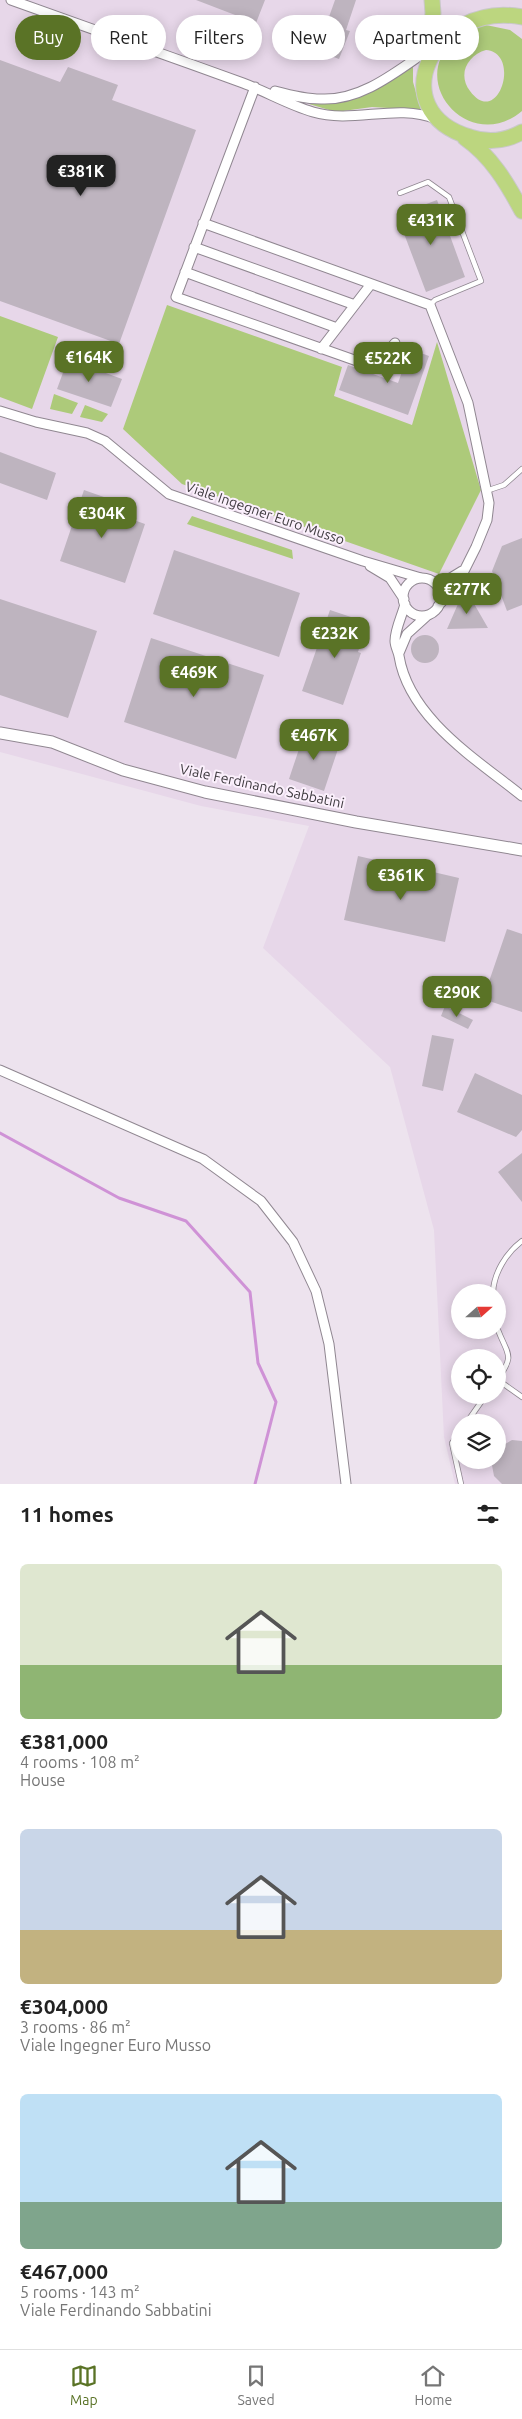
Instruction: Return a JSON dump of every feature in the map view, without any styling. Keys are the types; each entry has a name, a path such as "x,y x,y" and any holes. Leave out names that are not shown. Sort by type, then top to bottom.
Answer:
{"main road":[{"path":"432,0 433,15"},
{"path":"488,0 518,15"},
{"path":"461,15 466,12 490,8 518,15"},
{"path":"426,60 423,75 425,88 432,106 448,126 483,153 505,180 522,211"},
{"path":"448,126 478,140 504,139 522,132"}],"street":[{"path":"11,0 255,87 312,112 328,116 390,112 418,113 448,126"},
{"path":"255,87 304,98 335,99 371,87 410,60"},
{"path":"255,87 176,297 374,367 395,343"},
{"path":"203,223 430,305 468,403 488,503 487,520 456,587 407,634 399,653"},
{"path":"194,247 355,305"},
{"path":"185,272 337,328"},
{"path":"321,349 371,284"},
{"name":"Viale Ingegner Euro Musso","path":"0,411 105,440 169,494 364,561"},
{"path":"364,561 434,582 444,582 464,569"},
{"path":"364,561 390,578 408,609 418,615 430,614"},
{"path":"420,578 406,587 395,643 399,653 400,669 414,697 450,739 522,796"},
{"path":"434,582 441,596 438,606"},
{"name":"Viale Ferdinando Sabbatini","path":"0,734 52,742 123,770 205,792 356,822 522,850"},
{"path":"0,1070 202,1159 261,1201 293,1242 316,1291 329,1344 337,1427 346,1484"}],"lane":[{"path":"400,193 428,182 449,198 481,282 435,300 430,305"},
{"path":"486,491 504,485 522,469"},
{"path":"494,1284 503,1261 522,1242"},
{"path":"502,1339 509,1354 509,1363 506,1368"},
{"path":"506,1386 522,1397"},
{"path":"458,1469 461,1484"}],"shaded area":[{"path":"0,0 522,0 522,1484 455,1484 451,1469 506,1469 506,1414 451,1414 451,1467 444,1437 434,1230 390,1067 263,948 309,826 201,806 0,752"}],"green space":[{"path":"486,25 510,30 522,39 522,111 503,122 483,124 466,119 451,108 441,93 437,76 441,60 471,60 466,66 464,78 470,91 480,100 489,101 497,96 502,86 503,63 497,54 486,50 479,53 479,26"},
{"path":"413,63 413,82 421,110 372,107 336,112 309,104 359,98"},
{"path":"167,305 342,367 334,396 412,425 437,342 481,490 439,574 182,484 123,429"},
{"path":"0,316 58,337 32,409 0,397"},
{"path":"54,394 78,403 72,414 50,409"},
{"path":"85,405 108,414 102,422 80,417"},
{"path":"192,516 292,550 293,559 187,524"}],"building":[{"path":"196,0 265,0 259,15 235,15"},
{"path":"335,0 356,0 346,30 350,31 345,44 345,15 330,15"},
{"path":"0,60 60,82 68,67 118,85 112,100 196,130 119,344 0,301"},
{"path":"437,200 465,277 426,292 397,215"},
{"path":"410,349 429,356 408,415 339,390 348,365 398,383"},
{"path":"68,359 122,379 111,407 57,389"},
{"path":"0,452 56,473 47,500 0,483"},
{"path":"84,490 118,502 114,513 145,524 125,583 60,561"},
{"path":"522,538 522,605 507,611 492,571 502,546"},
{"path":"174,550 300,593 279,657 153,614"},
{"path":"465,588 488,628 447,629"},
{"path":"0,599 97,631 68,718 0,695"},
{"path":"330,610 360,620 358,629 362,639 358,652 361,653 343,705 302,691"},
{"path":"425,635 435,639 439,649 435,659 425,663 415,659 411,649 415,639"},
{"path":"151,638 264,675 236,759 124,722"},
{"path":"305,731 340,743 324,791 289,779"},
{"path":"358,856 380,861 379,870 427,881 429,871 459,878 445,942 344,920"},
{"path":"507,929 522,934 522,1012 483,999"},
{"path":"445,1006 473,1020 468,1029 441,1016"},
{"path":"432,1035 454,1039 443,1091 422,1086"},
{"path":"475,1073 522,1095 522,1130 516,1137 457,1112"},
{"path":"522,1153 522,1202 498,1172"},
{"path":"512,1440 522,1441 522,1484 502,1484 494,1476 493,1469 506,1469 506,1443"}],"waterway":[{"path":"0,1133 119,1198 186,1221 250,1292 258,1363 276,1402 255,1484"}]}
